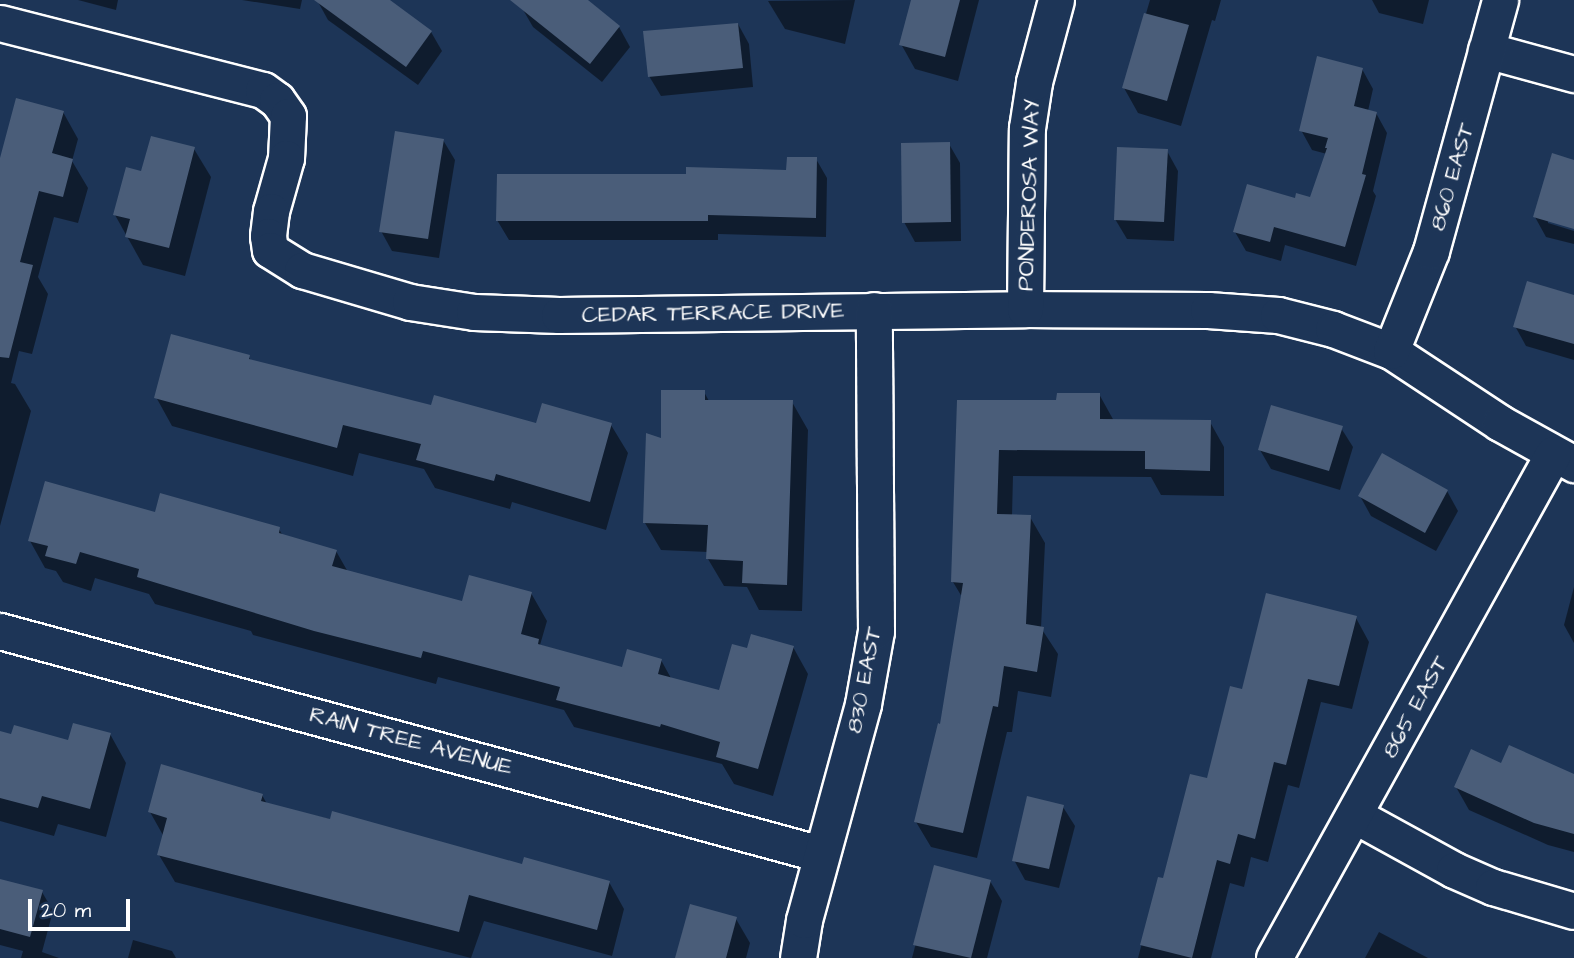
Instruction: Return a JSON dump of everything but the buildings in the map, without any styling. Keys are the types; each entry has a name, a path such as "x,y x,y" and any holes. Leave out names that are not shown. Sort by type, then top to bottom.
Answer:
{"street":[{"name":"PONDEROSA WAY","path":"1025,309 1027,128 1034,82 1056,0"},
{"name":"860 EAST","path":"1391,351 1431,251 1500,0"},
{"name":"CEDAR TERRACE DRIVE","path":"0,23 262,90 278,100 288,116 286,158 271,211 268,236 270,250 302,271 410,302 474,312 559,315 1025,309 1208,310 1278,315 1334,329 1391,351 1564,459"},
{"path":"1486,50 1574,74"},
{"name":"830 EAST","path":"798,958 804,920 863,704 876,631 874,310"},
{"name":"865 EAST","path":"1274,958 1354,815 1564,459"},
{"name":"RAIN TREE AVENUE","path":"0,631 821,854"},
{"path":"1354,815 1454,870 1493,887 1574,911"}]}
